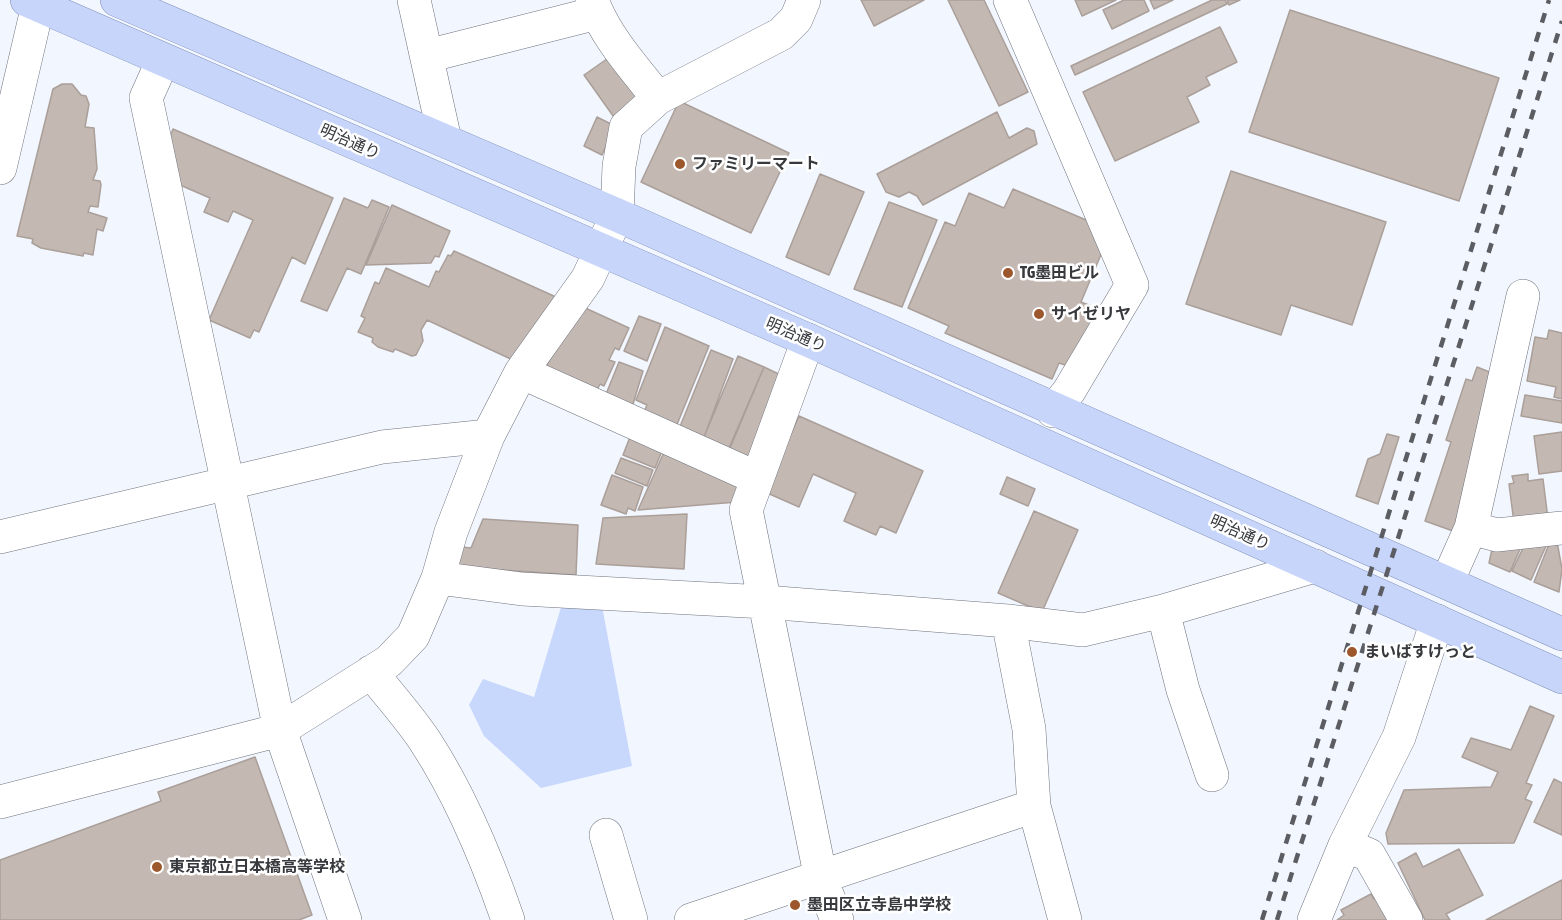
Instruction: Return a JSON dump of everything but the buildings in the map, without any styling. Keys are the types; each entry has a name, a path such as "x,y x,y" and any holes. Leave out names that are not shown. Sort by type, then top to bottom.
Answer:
{"main road":[{"path":"117,0 617,215 1053,411 1562,634"},
{"name":"明治通り","path":"35,2 601,252 808,340 1562,677"}],"street":[{"path":"414,0 445,140"},
{"path":"0,802 280,730 389,662 413,636 438,578 451,532 488,436 520,372 588,278 601,252 617,215 619,166 626,128 658,98 781,34 796,19 804,0"},
{"path":"1010,0 1132,285 1069,391 1053,411"},
{"path":"0,168 35,2"},
{"path":"428,56 595,7 658,98"},
{"path":"163,60 146,99 227,482 280,730 345,920"},
{"path":"1447,582 1471,528 1523,296"},
{"path":"808,340 746,510 821,879 837,920"},
{"path":"520,372 757,478"},
{"path":"0,537 382,447 488,436"},
{"path":"1471,528 1497,535 1562,528"},
{"path":"438,578 522,589 765,602 1008,621 1083,630 1163,611 1315,566"},
{"path":"1163,611 1183,690 1212,775"},
{"path":"1008,621 1029,729 1034,806 1065,920"},
{"path":"1314,920 1345,845 1399,737 1437,621"},
{"path":"371,672 424,740 444,773 490,868 508,920"},
{"path":"691,920 821,879 1034,806"},
{"path":"606,835 631,920"},
{"path":"1345,845 1369,855 1406,920"}],"shaded area":[{"path":"562,604 602,606 632,766 541,788 484,736 469,705 483,679 534,697"}],"railway":[{"path":"1262,920 1549,0"},
{"path":"1277,920 1562,21"}],"place":[{"name":"ファミリーマート","path":"680,164"},
{"name":"TG墨田ビル","path":"1008,273"},
{"name":"サイゼリヤ","path":"1039,314"},
{"name":"まいばすけっと","path":"1352,652"},
{"name":"東京都立日本橋高等学校","path":"157,867"},
{"name":"墨田区立寺島中学校","path":"795,905"}]}
